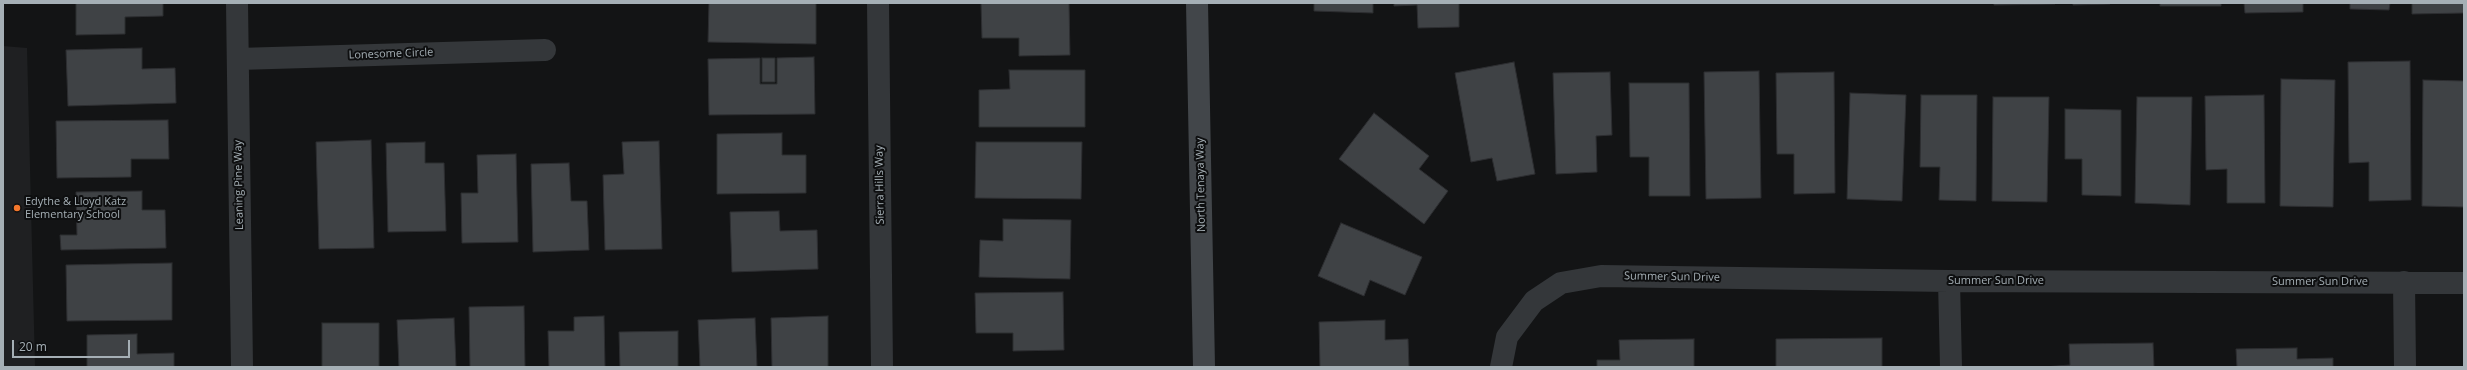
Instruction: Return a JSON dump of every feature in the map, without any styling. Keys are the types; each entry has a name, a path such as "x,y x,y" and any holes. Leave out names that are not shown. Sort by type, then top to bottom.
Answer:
{"main road":[{"name":"North Tenaya Way","path":"1198,3 1204,367"}],"street":[{"name":"Leaning Pine Way","path":"237,3 242,367"},
{"name":"Sierra Hills Way","path":"878,3 882,367"},
{"name":"Lonesome Circle","path":"238,59 544,50"},
{"name":"Summer Sun Drive","path":"1502,367 1507,337 1534,301 1561,283 1601,276 1949,281 2404,282 2464,284"},
{"path":"1949,281 1951,367"},
{"path":"2404,282 2405,367"}],"shaded area":[{"name":"Edythe & Lloyd Katz Elementary School","path":"3,46 27,48 35,367 3,367"}],"building":[{"path":"76,3 163,3 163,16 125,17 125,34 76,35"},
{"path":"709,3 816,3 816,44 708,42"},
{"path":"981,3 1069,3 1070,55 1019,56 1019,38 982,38"},
{"path":"1314,3 1373,3 1373,13 1314,11"},
{"path":"1394,3 1459,3 1459,27 1418,28 1417,5 1394,6"},
{"path":"1994,3 2055,3 2055,4 1994,5"},
{"path":"2073,3 2110,3 2110,4 2073,5"},
{"path":"2160,3 2221,3 2221,6 2160,6"},
{"path":"2244,3 2303,3 2303,12 2245,13"},
{"path":"2350,3 2390,3 2389,10 2350,9"},
{"path":"2412,3 2464,3 2464,13 2412,14"},
{"path":"142,48 142,69 175,68 176,103 68,106 66,50"},
{"path":"814,57 815,114 709,115 708,59 760,58 760,84 777,84 777,58"},
{"path":"762,58 775,58 775,82 762,82"},
{"path":"2410,61 2411,200 2369,201 2369,162 2349,163 2348,62"},
{"path":"1514,62 1535,174 1497,181 1492,158 1471,162 1455,73"},
{"path":"1009,70 1085,70 1085,127 979,127 979,90 1010,89"},
{"path":"1759,71 1761,198 1706,199 1704,72"},
{"path":"1610,72 1612,135 1596,136 1597,172 1556,174 1553,73"},
{"path":"1834,72 1835,193 1794,194 1794,154 1777,154 1776,73"},
{"path":"2281,79 2335,80 2333,207 2280,206"},
{"path":"2423,80 2464,81 2464,207 2422,206"},
{"path":"1629,83 1689,83 1690,196 1649,196 1649,157 1630,157"},
{"path":"1850,93 1906,95 1902,201 1847,199"},
{"path":"1921,95 1977,95 1976,201 1939,200 1940,167 1920,167"},
{"path":"2264,95 2265,203 2227,203 2227,169 2206,170 2205,96"},
{"path":"1993,97 2049,97 2047,202 1992,201"},
{"path":"2137,97 2192,97 2190,205 2135,203"},
{"path":"2065,109 2121,110 2121,196 2082,195 2082,159 2065,159"},
{"path":"1374,113 1429,156 1419,169 1448,191 1424,224 1339,159"},
{"path":"168,120 169,159 131,159 131,177 57,178 56,121"},
{"path":"782,133 782,155 806,155 806,193 717,194 717,134"},
{"path":"371,140 374,248 319,249 316,142"},
{"path":"659,141 662,249 605,250 603,175 624,174 622,142"},
{"path":"425,142 425,163 444,163 446,231 388,232 386,143"},
{"path":"976,142 1082,142 1081,199 975,198"},
{"path":"516,154 518,242 462,243 461,193 478,193 477,155"},
{"path":"569,163 571,201 587,201 589,250 533,252 531,164"},
{"path":"142,191 142,210 165,210 166,248 61,250 60,235 77,235 76,192"},
{"path":"779,211 780,231 817,230 818,269 732,272 730,212"},
{"path":"1003,219 1071,220 1070,279 979,277 980,240 1003,241"},
{"path":"1341,223 1422,257 1405,295 1370,280 1364,296 1318,276"},
{"path":"172,263 172,320 67,321 66,265"},
{"path":"1063,292 1064,350 1013,351 1013,333 976,333 975,293"},
{"path":"524,306 525,367 470,367 469,307"},
{"path":"604,316 605,367 549,367 548,331 574,331 574,317"},
{"path":"828,316 828,367 772,367 771,318"},
{"path":"454,318 456,367 399,367 397,320"},
{"path":"755,318 757,367 700,367 698,320"},
{"path":"1385,320 1385,340 1408,339 1409,367 1320,367 1319,322"},
{"path":"322,323 379,323 379,367 322,367"},
{"path":"678,331 678,367 620,367 619,332"},
{"path":"137,334 137,354 174,353 174,367 87,367 87,335"},
{"path":"1882,338 1882,367 1776,367 1776,339"},
{"path":"1694,339 1694,367 1597,367 1597,360 1620,360 1619,340"},
{"path":"2153,343 2154,367 2043,367 2070,365 2069,344"},
{"path":"2297,348 2297,359 2333,358 2333,367 2237,367 2236,349"}],"place":[{"name":"Edythe & Lloyd Katz Elementary School","path":"17,208"}]}
